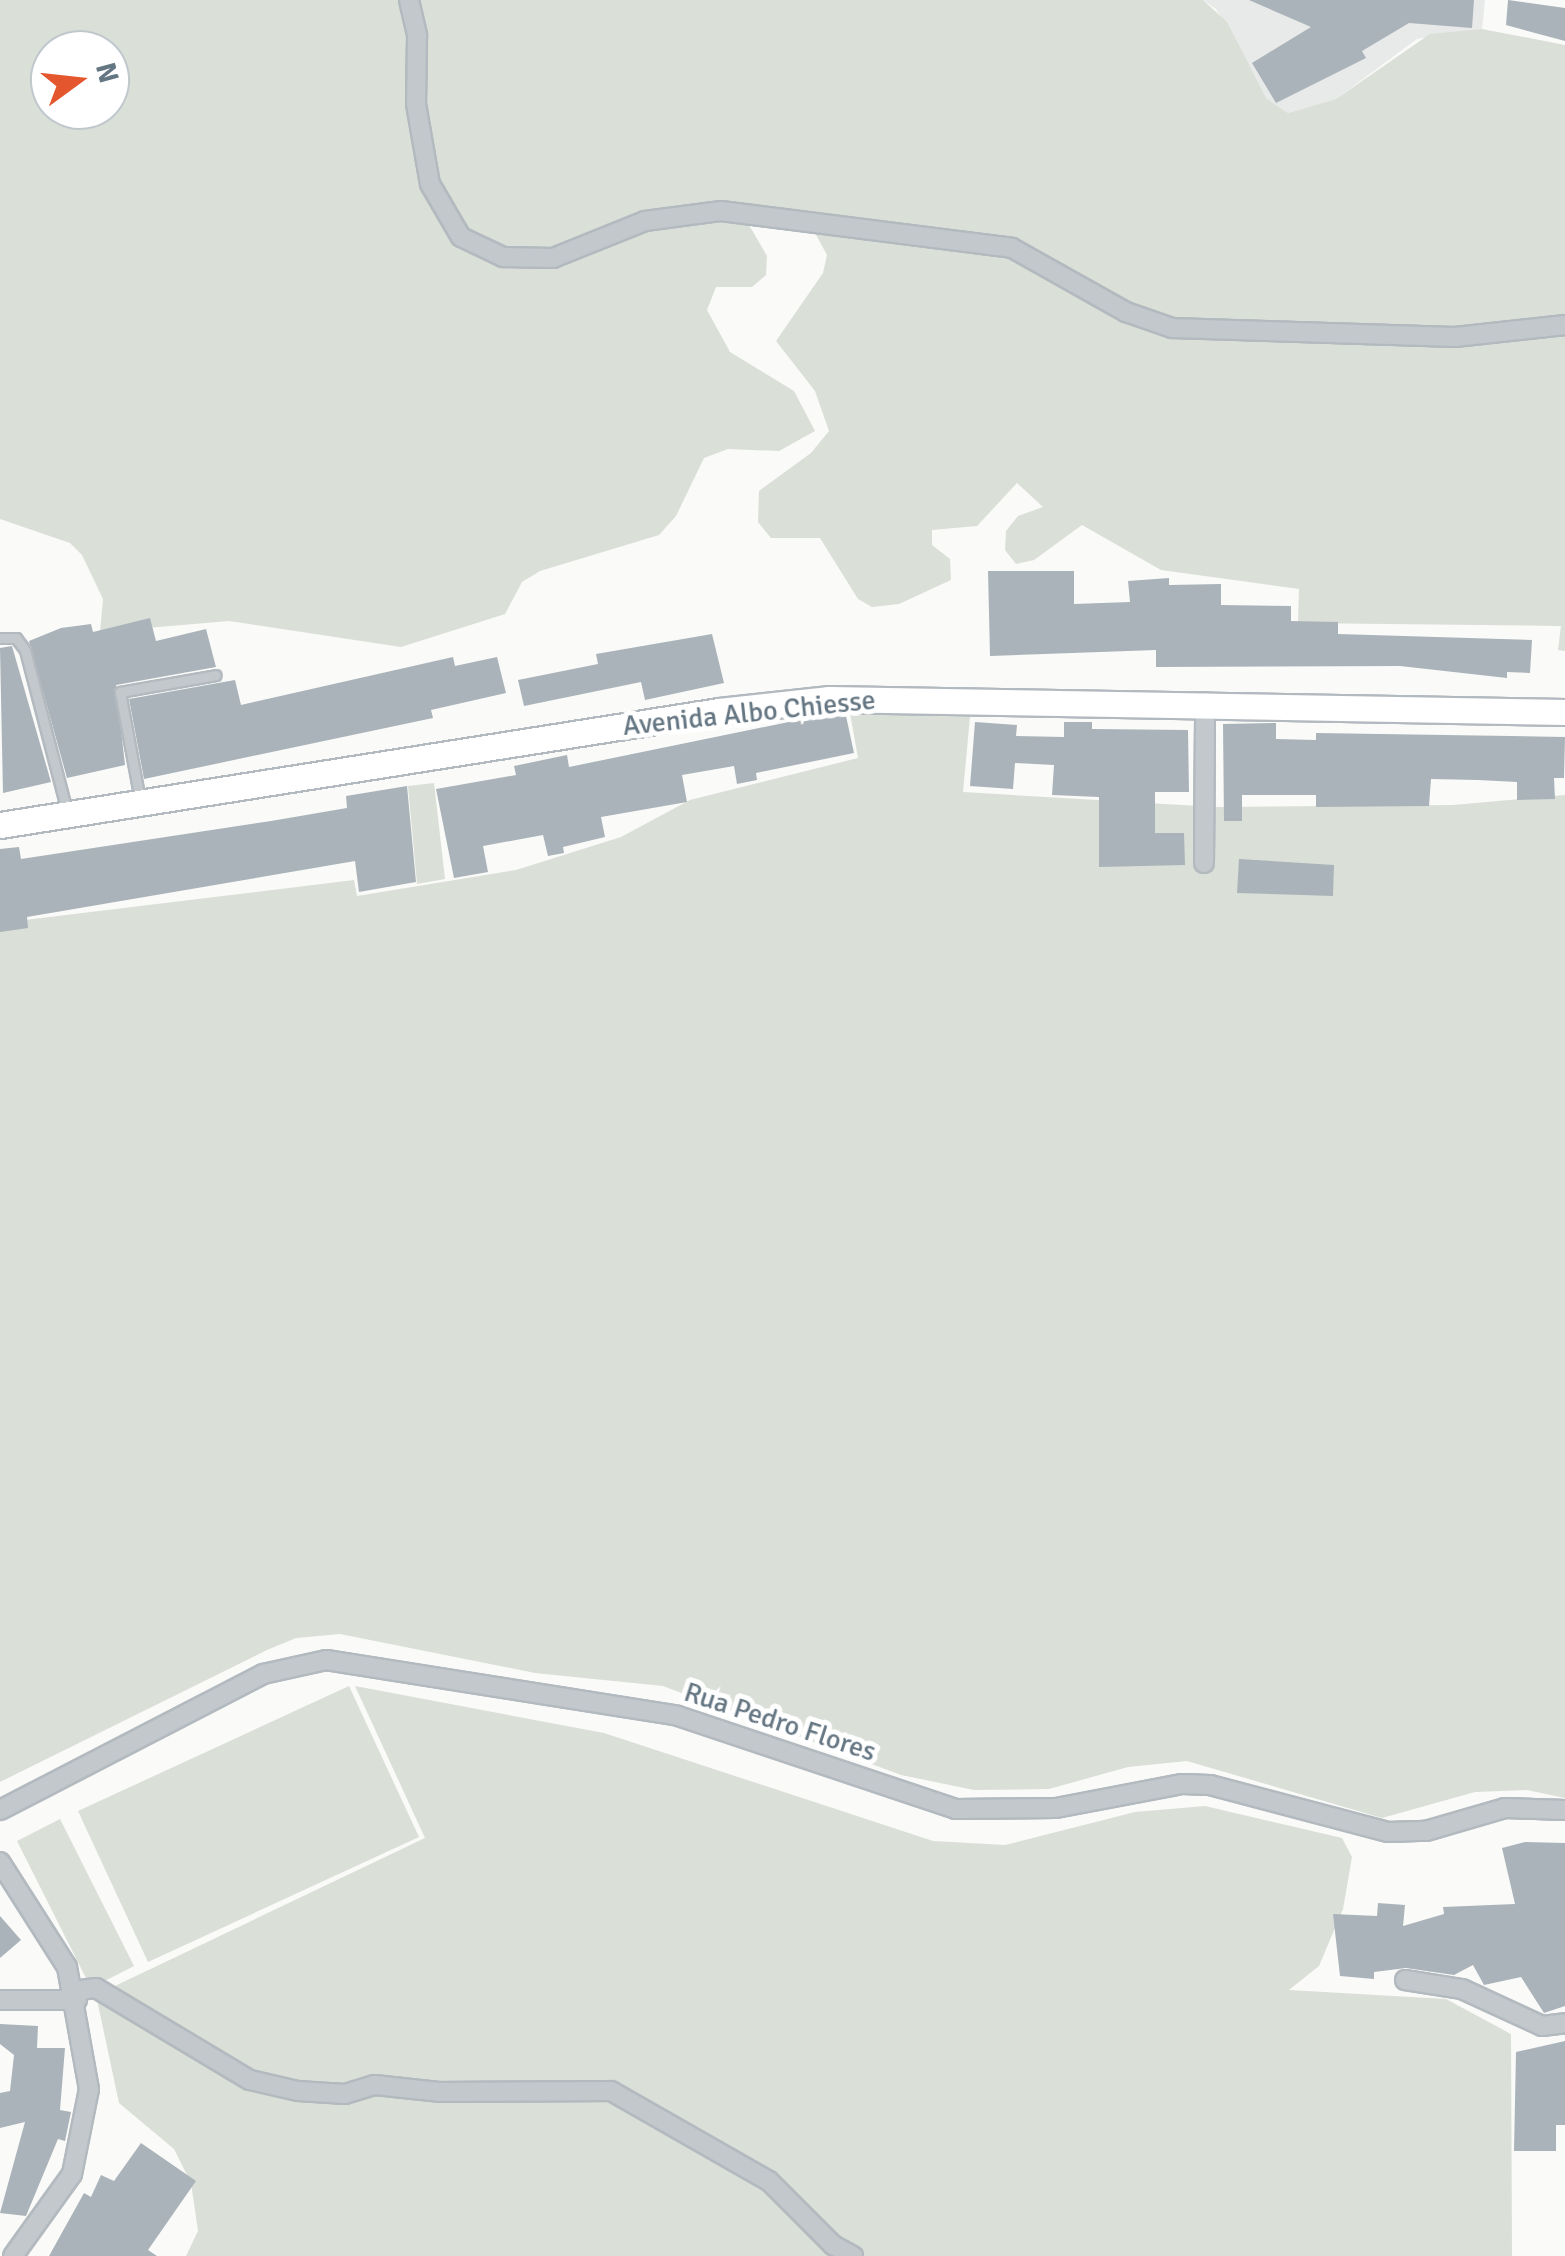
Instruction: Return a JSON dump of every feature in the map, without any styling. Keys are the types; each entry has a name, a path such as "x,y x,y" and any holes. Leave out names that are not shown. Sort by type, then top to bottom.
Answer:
{"street":[{"path":"409,0 417,36 416,104 430,184 461,237 503,257 553,258 644,221 721,211 1012,248 1126,312 1172,328 1455,337 1565,325"},
{"name":"Avenida Albo Chiesse","path":"0,824 719,710 829,699 1205,702 1565,712"},
{"path":"1204,863 1205,702"},
{"name":"Rua Pedro Flores","path":"0,1810 263,1674 326,1660 678,1716 956,1809 1056,1808 1182,1784 1210,1785 1398,1833 1505,1808 1565,1810"},
{"path":"0,1862 58,1947 76,1995 89,2089 80,2152 60,2195 13,2256"},
{"path":"1405,1980 1462,1989 1542,2026 1565,2023"},
{"path":"0,2000 100,1990 250,2080 298,2091 345,2094 375,2085 439,2092 611,2091 769,2181 852,2256"}],"lane":[{"path":"0,638 16,638 25,650 68,814"},
{"path":"141,803 120,692 216,675"}],"shaded area":[{"path":"0,0 1203,0 1227,22 1266,98 1288,113 1336,99 1430,34 1482,29 1565,45 1565,651 1558,650 1561,626 1298,623 1299,589 1161,570 1082,525 1034,560 1016,564 1005,550 1006,531 1018,516 1043,507 1017,483 977,526 932,530 932,545 950,559 951,580 899,604 872,607 858,599 820,538 771,538 758,522 759,491 811,453 829,431 815,391 776,341 823,273 827,255 814,231 746,220 767,256 766,275 752,287 716,287 707,310 730,352 794,391 815,431 779,451 728,449 704,458 676,516 659,535 540,571 522,582 505,614 401,647 229,621 100,632 103,599 82,555 70,543 0,519"},
{"path":"1203,0 1485,0 1482,29 1417,39 1336,99 1288,113 1266,98 1216,9"},
{"path":"850,713 970,717 963,792 1216,807 1453,805 1565,795 1565,1798 1527,1790 1475,1792 1382,1818 1187,1761 1128,1767 1049,1789 974,1790 901,1775 663,1686 535,1673 340,1634 296,1638 267,1650 0,1782 0,923 354,880 357,896 516,870 621,837 690,800 858,758"},
{"path":"434,783 445,879 417,884 408,786"},
{"path":"349,1686 419,1837 148,1962 78,1811"},
{"path":"355,1686 604,1733 933,1841 1005,1845 1135,1812 1205,1806 1342,1838 1352,1857 1343,1909 1319,1966 1289,1990 1446,1999 1511,2034 1512,2256 186,2256 198,2231 191,2183 174,2149 119,2103 96,1995 425,1838"},
{"path":"60,1819 134,1966 91,1988 17,1841"}],"building":[{"path":"1249,0 1474,0 1472,28 1409,23 1362,51 1366,58 1276,103 1252,63 1311,27"},
{"path":"1508,0 1565,8 1565,41 1506,25"},
{"path":"988,571 1074,571 1074,604 1130,602 1128,581 1169,578 1169,585 1221,584 1221,605 1291,606 1291,621 1338,622 1338,634 1532,640 1530,673 1507,672 1507,678 1400,666 1156,667 1156,650 990,656"},
{"path":"150,618 156,641 206,629 216,667 116,685 125,765 67,778 29,641 61,628 91,624 93,632"},
{"path":"712,634 724,683 645,700 641,682 524,706 518,680 598,664 596,654"},
{"path":"12,646 51,782 3,793 0,648"},
{"path":"453,657 455,666 497,657 506,693 431,710 433,718 144,779 129,699 235,680 241,705"},
{"path":"818,716 846,716 854,753 756,773 757,780 737,784 734,766 682,775 687,802 601,817 605,837 563,847 564,853 548,856 543,835 483,846 488,872 454,878 436,789 516,775 514,766 567,755 569,767"},
{"path":"975,722 1017,725 1016,736 1064,737 1064,722 1092,722 1092,729 1188,730 1189,792 1155,792 1155,833 1184,833 1185,865 1099,867 1099,797 1052,795 1054,765 1015,763 1013,789 970,786"},
{"path":"1276,723 1276,739 1316,740 1316,733 1565,737 1564,778 1554,778 1555,799 1517,800 1517,782 1431,779 1429,806 1316,807 1316,795 1242,795 1242,821 1224,821 1223,724"},
{"path":"407,786 416,882 359,892 355,861 27,917 28,928 0,932 0,849 19,847 21,859 271,821 347,808 346,796"},
{"path":"1239,859 1334,865 1333,896 1237,893"},
{"path":"1525,1842 1565,1843 1565,2006 1544,2013 1521,1977 1484,1985 1473,1965 1454,1975 1406,1968 1374,1972 1374,1979 1340,1976 1333,1914 1377,1916 1378,1903 1405,1905 1403,1926 1444,1914 1443,1907 1515,1904 1502,1848"},
{"path":"0,1916 21,1940 0,1958"},
{"path":"0,2024 38,2026 37,2048 65,2048 60,2110 71,2112 65,2141 58,2139 26,2216 0,2213 25,2122 0,2128 0,2093 10,2091 14,2055 0,2044"},
{"path":"1565,2041 1565,2125 1556,2125 1556,2151 1514,2151 1516,2052"},
{"path":"141,2143 196,2181 148,2250 157,2256 49,2256 84,2193 91,2197 101,2175 114,2181"}]}
